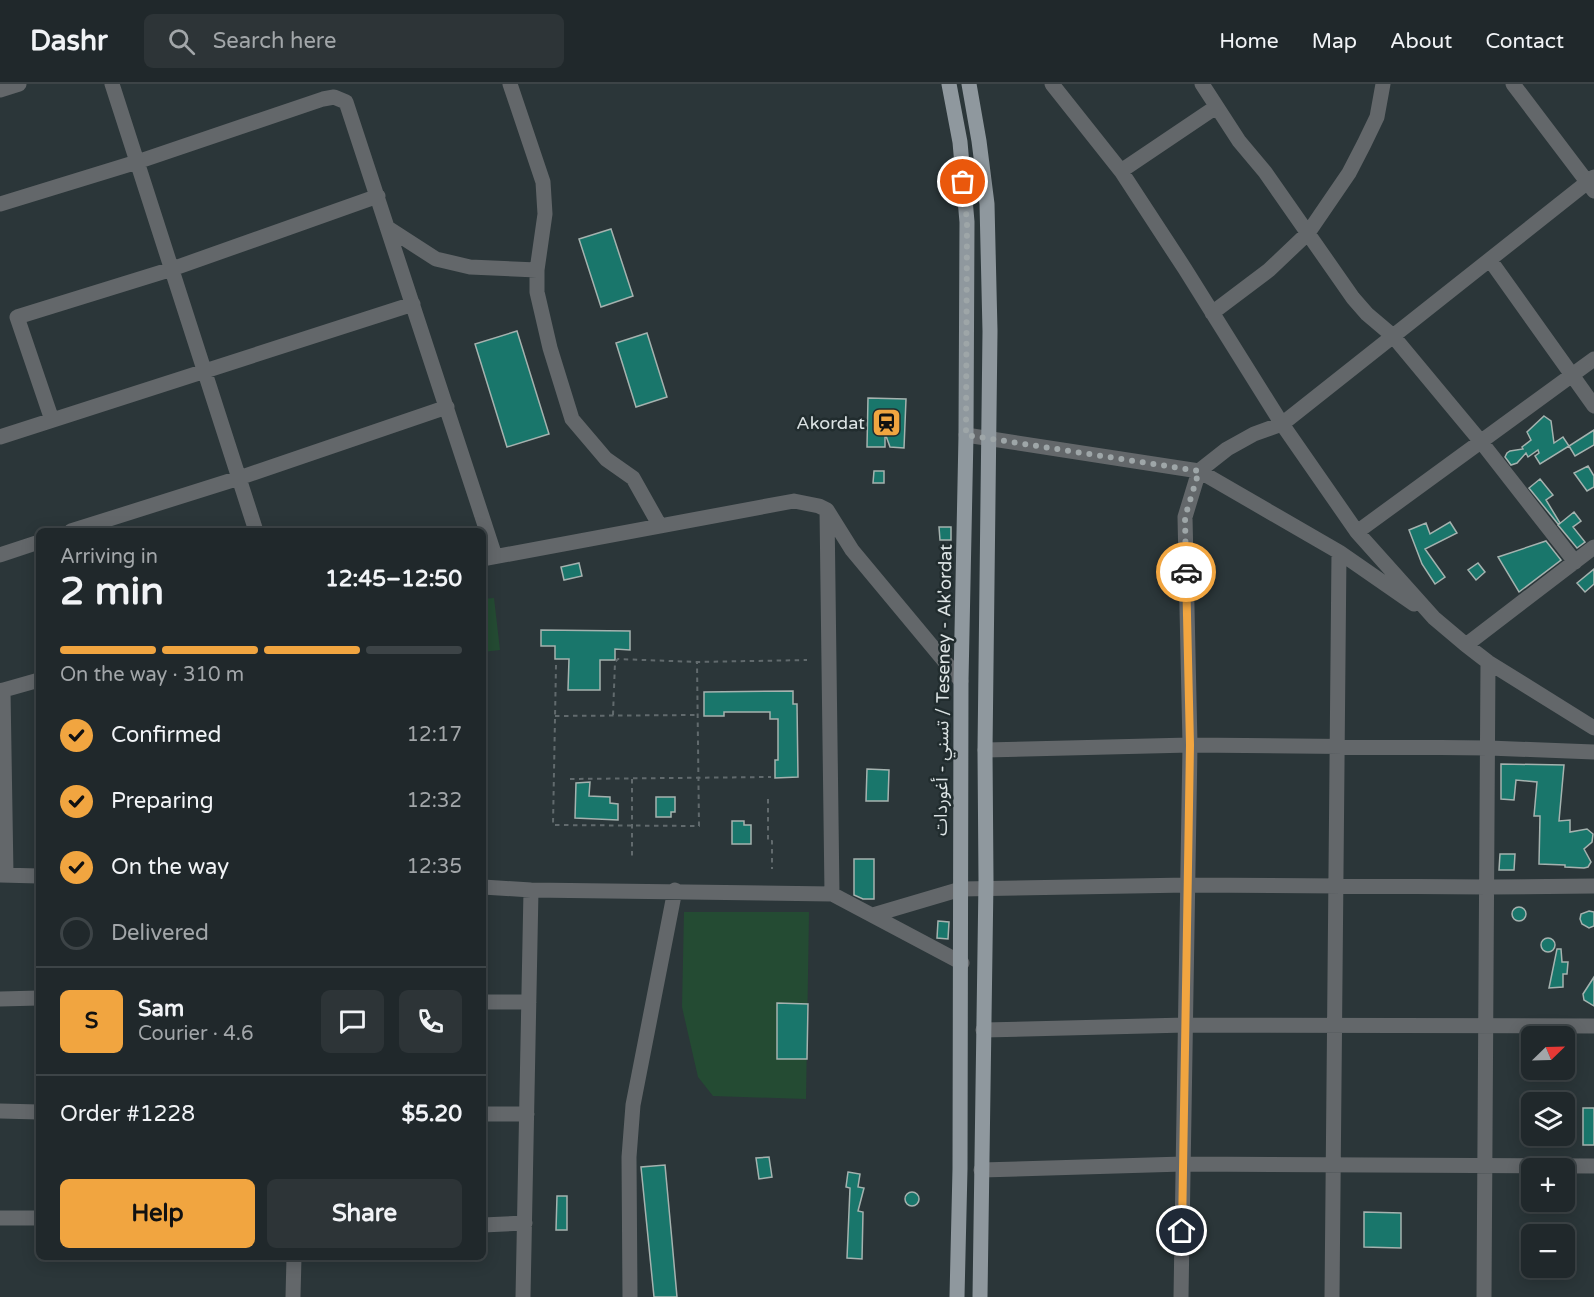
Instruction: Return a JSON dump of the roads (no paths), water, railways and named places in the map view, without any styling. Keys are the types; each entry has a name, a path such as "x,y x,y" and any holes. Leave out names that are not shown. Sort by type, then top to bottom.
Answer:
{"main road":[{"name":"تسني - أغوردات / Teseney - Ak'ordat","path":"950,84 960,142 967,222 961,681 962,963 957,1297"},
{"path":"969,84 987,204 990,331 980,1297"}],"street":[{"path":"0,90 19,84"},
{"path":"112,84 255,528"},
{"path":"510,84 543,182 545,214 537,270 537,292 550,348 572,419 606,459 633,478 660,526"},
{"path":"1052,84 1121,171 1282,424 1357,532 1434,618"},
{"path":"1202,84 1353,298 1367,314 1393,336 1482,443 1575,562"},
{"path":"1212,313 1269,270 1308,233 1349,173 1365,144 1377,117 1383,84"},
{"path":"1181,1297 1190,745 1185,517 1199,471 1227,449 1254,434 1282,424 1490,260 1592,183 1513,84"},
{"path":"0,204 137,162 323,99 334,97 346,102 447,407 481,528"},
{"path":"1121,171 1216,106"},
{"path":"52,420 17,317 172,268 378,196"},
{"path":"388,228 436,259 470,267 537,270"},
{"path":"1490,260 1594,406"},
{"path":"0,437 413,304"},
{"path":"1357,532 1482,443 1594,359"},
{"path":"81,528 239,478 447,407"},
{"path":"966,435 1199,471 1339,552 1434,618 1488,662 1594,728"},
{"path":"489,558 794,501 819,506 827,510 852,550 961,681"},
{"path":"827,510 832,894"},
{"path":"0,555 36,543"},
{"path":"1466,645 1594,547"},
{"path":"1332,1297 1339,552"},
{"path":"1484,1297 1488,662"},
{"path":"36,681 1,690 3,876 36,876"},
{"path":"985,750 1190,745 1489,748 1594,752"},
{"path":"873,915 961,889 1188,885 1594,886"},
{"path":"486,887 531,890 675,890 832,894 962,963"},
{"path":"523,1297 531,890"},
{"path":"630,1297 629,1157 633,1105 675,890"},
{"path":"0,999 36,998"},
{"path":"486,1002 529,1002"},
{"path":"983,1030 1186,1025 1594,1026"},
{"path":"0,1111 36,1112"},
{"path":"486,1114 527,1114"},
{"path":"981,1170 1184,1164 1594,1166"},
{"path":"0,1218 36,1218"},
{"path":"486,1225 525,1223"},
{"path":"294,1260 294,1297"}],"place":[{"name":"Akordat","path":"886,423"}]}
